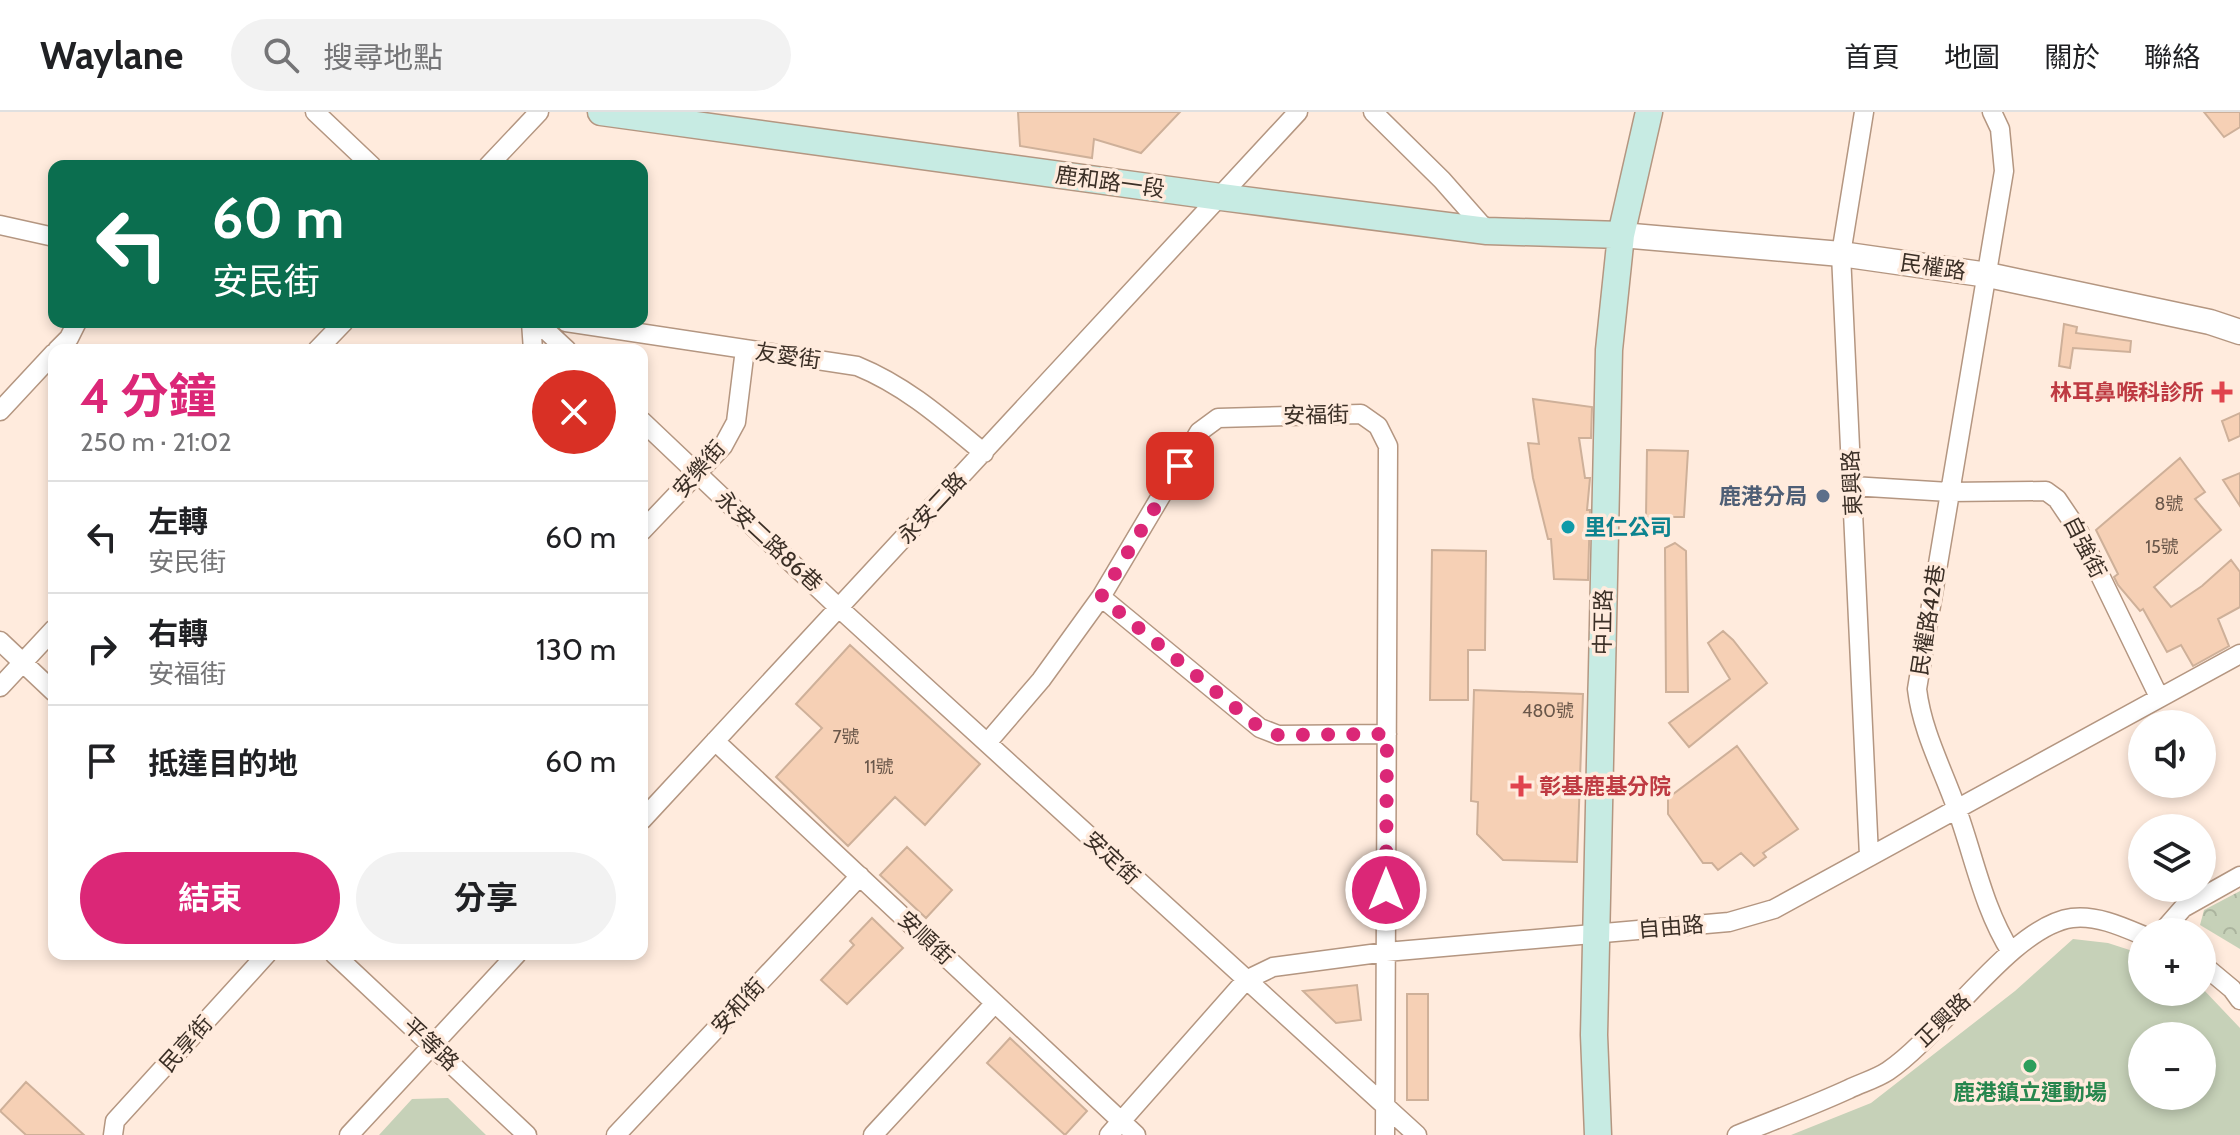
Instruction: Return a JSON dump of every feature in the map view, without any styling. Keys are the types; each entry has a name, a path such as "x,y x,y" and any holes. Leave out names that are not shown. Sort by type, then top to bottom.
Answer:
{"main road":[{"name":"鹿和路一段","path":"601,112 1487,231 1621,235"},
{"name":"中正路","path":"1598,1135 1594,1035 1609,350 1621,235 1649,112"}],"street":[{"path":"315,112 366,160"},
{"path":"494,160 539,112"},
{"name":"永安二路","path":"648,814 1298,112"},
{"path":"1373,112 1442,180 1487,231"},
{"name":"東興路","path":"1864,112 1841,254 1869,856"},
{"name":"民權路42巷","path":"1992,112 2000,129 2004,171 1917,689 1920,714 1957,808 1995,927 2011,952"},
{"path":"0,225 48,236"},
{"name":"民權路","path":"1621,235 1841,254 1988,275 2210,322 2240,332"},
{"path":"323,344 338,328"},
{"path":"541,328 560,344"},
{"name":"友愛街","path":"606,328 857,366 884,377 917,397 984,453"},
{"name":"安樂街","path":"648,525 723,446 736,422 745,349"},
{"path":"0,411 48,360"},
{"name":"安福街","path":"987,743 1041,680 1101,597 1199,432 1218,418 1361,414 1378,426 1388,446 1385,1135"},
{"name":"永安二路86巷","path":"648,427 839,608"},
{"name":"自強街","path":"1852,486 1949,492 2046,491 2057,499 2078,530 2159,697"},
{"path":"1101,597 1260,728 1278,735 1387,734"},
{"name":"安定街","path":"839,608 1417,1135"},
{"path":"0,687 48,636"},
{"path":"0,641 48,686"},
{"name":"自由路","path":"1115,1128 1246,980 1273,967 1386,952 1729,922 1774,909 2240,654"},
{"name":"安順街","path":"715,741 995,1003 1115,1128 1136,1135"},
{"name":"安和街","path":"616,1135 860,876"},
{"path":"2174,918 2183,908 2240,876"},
{"name":"正興路","path":"1737,1135 1887,1072 1931,1034 2011,952 2051,922 2076,917 2112,922 2128,929"},
{"name":"民享街","path":"113,1135 115,1121 262,960"},
{"name":"平等路","path":"340,960 527,1135"},
{"path":"349,1135 511,960"},
{"path":"2216,976 2240,1000"},
{"path":"873,1135 995,1003"}],"green space":[{"path":"2240,891 2240,949 2216,935 2216,918 2202,918 2204,910"},
{"name":"鹿港鎮立運動場","path":"2073,939 2108,943 2128,949 2128,1006 2216,1006 2216,1003 2240,1028 2240,1135 1791,1135 1871,1103 2015,991"},
{"path":"448,1098 486,1135 379,1135 412,1099"}],"building":[{"path":"1018,112 1180,112 1141,153 1094,139 1092,158 1020,146"},
{"path":"2204,112 2240,112 2240,127 2224,137"},
{"path":"2064,324 2077,327 2076,333 2131,341 2130,352 2073,348 2070,368 2059,366"},
{"path":"1533,399 1592,407 1591,438 1579,438 1585,478 1590,478 1588,580 1554,579 1551,539 1548,539 1533,478 1528,443 1539,444"},
{"path":"2240,413 2240,436 2229,441 2222,421"},
{"path":"1647,450 1688,451 1684,517 1646,517"},
{"path":"2180,458 2205,492 2195,499 2221,530 2154,587 2171,607 2202,586 2231,560 2240,572 2240,607 2218,619 2229,646 2193,666 2181,645 2167,652 2143,609 2140,611 2118,585 2114,577 2118,574 2096,530"},
{"path":"2240,473 2240,506 2223,480"},
{"path":"1675,543 1686,551 1688,692 1666,692 1665,548"},
{"path":"1432,550 1486,551 1485,650 1468,650 1468,700 1430,700"},
{"path":"1723,631 1767,683 1689,747 1669,723 1730,679 1708,643"},
{"path":"850,645 980,764 925,825 895,797 848,846 776,777 822,728 796,704"},
{"name":"彰基鹿基分院","path":"1474,690 1583,694 1577,862 1503,860 1477,834 1478,802 1471,801"},
{"path":"1737,746 1798,829 1763,853 1766,857 1754,866 1741,853 1718,870 1712,863 1703,863 1668,814 1668,798"},
{"path":"907,847 952,890 926,918 880,875"},
{"path":"872,918 903,948 847,1004 821,980 854,945 850,941"},
{"path":"1357,985 1361,1020 1336,1023 1303,991"},
{"path":"1407,994 1428,994 1428,1100 1407,1100"},
{"path":"1010,1038 1087,1111 1065,1135 987,1063"},
{"path":"26,1082 84,1135 26,1135 0,1111"}],"place":[{"name":"林耳鼻喉科診所","path":"2222,392"},
{"name":"鹿港分局","path":"1823,496"},
{"name":"里仁公司","path":"1568,527"},
{"name":"彰基鹿基分院","path":"1521,786"},
{"name":"鹿港鎮立運動場","path":"2030,1066"}],"route":[{"path":"1180,466 1101,597 1260,728 1278,735 1387,734 1386,890"}]}
